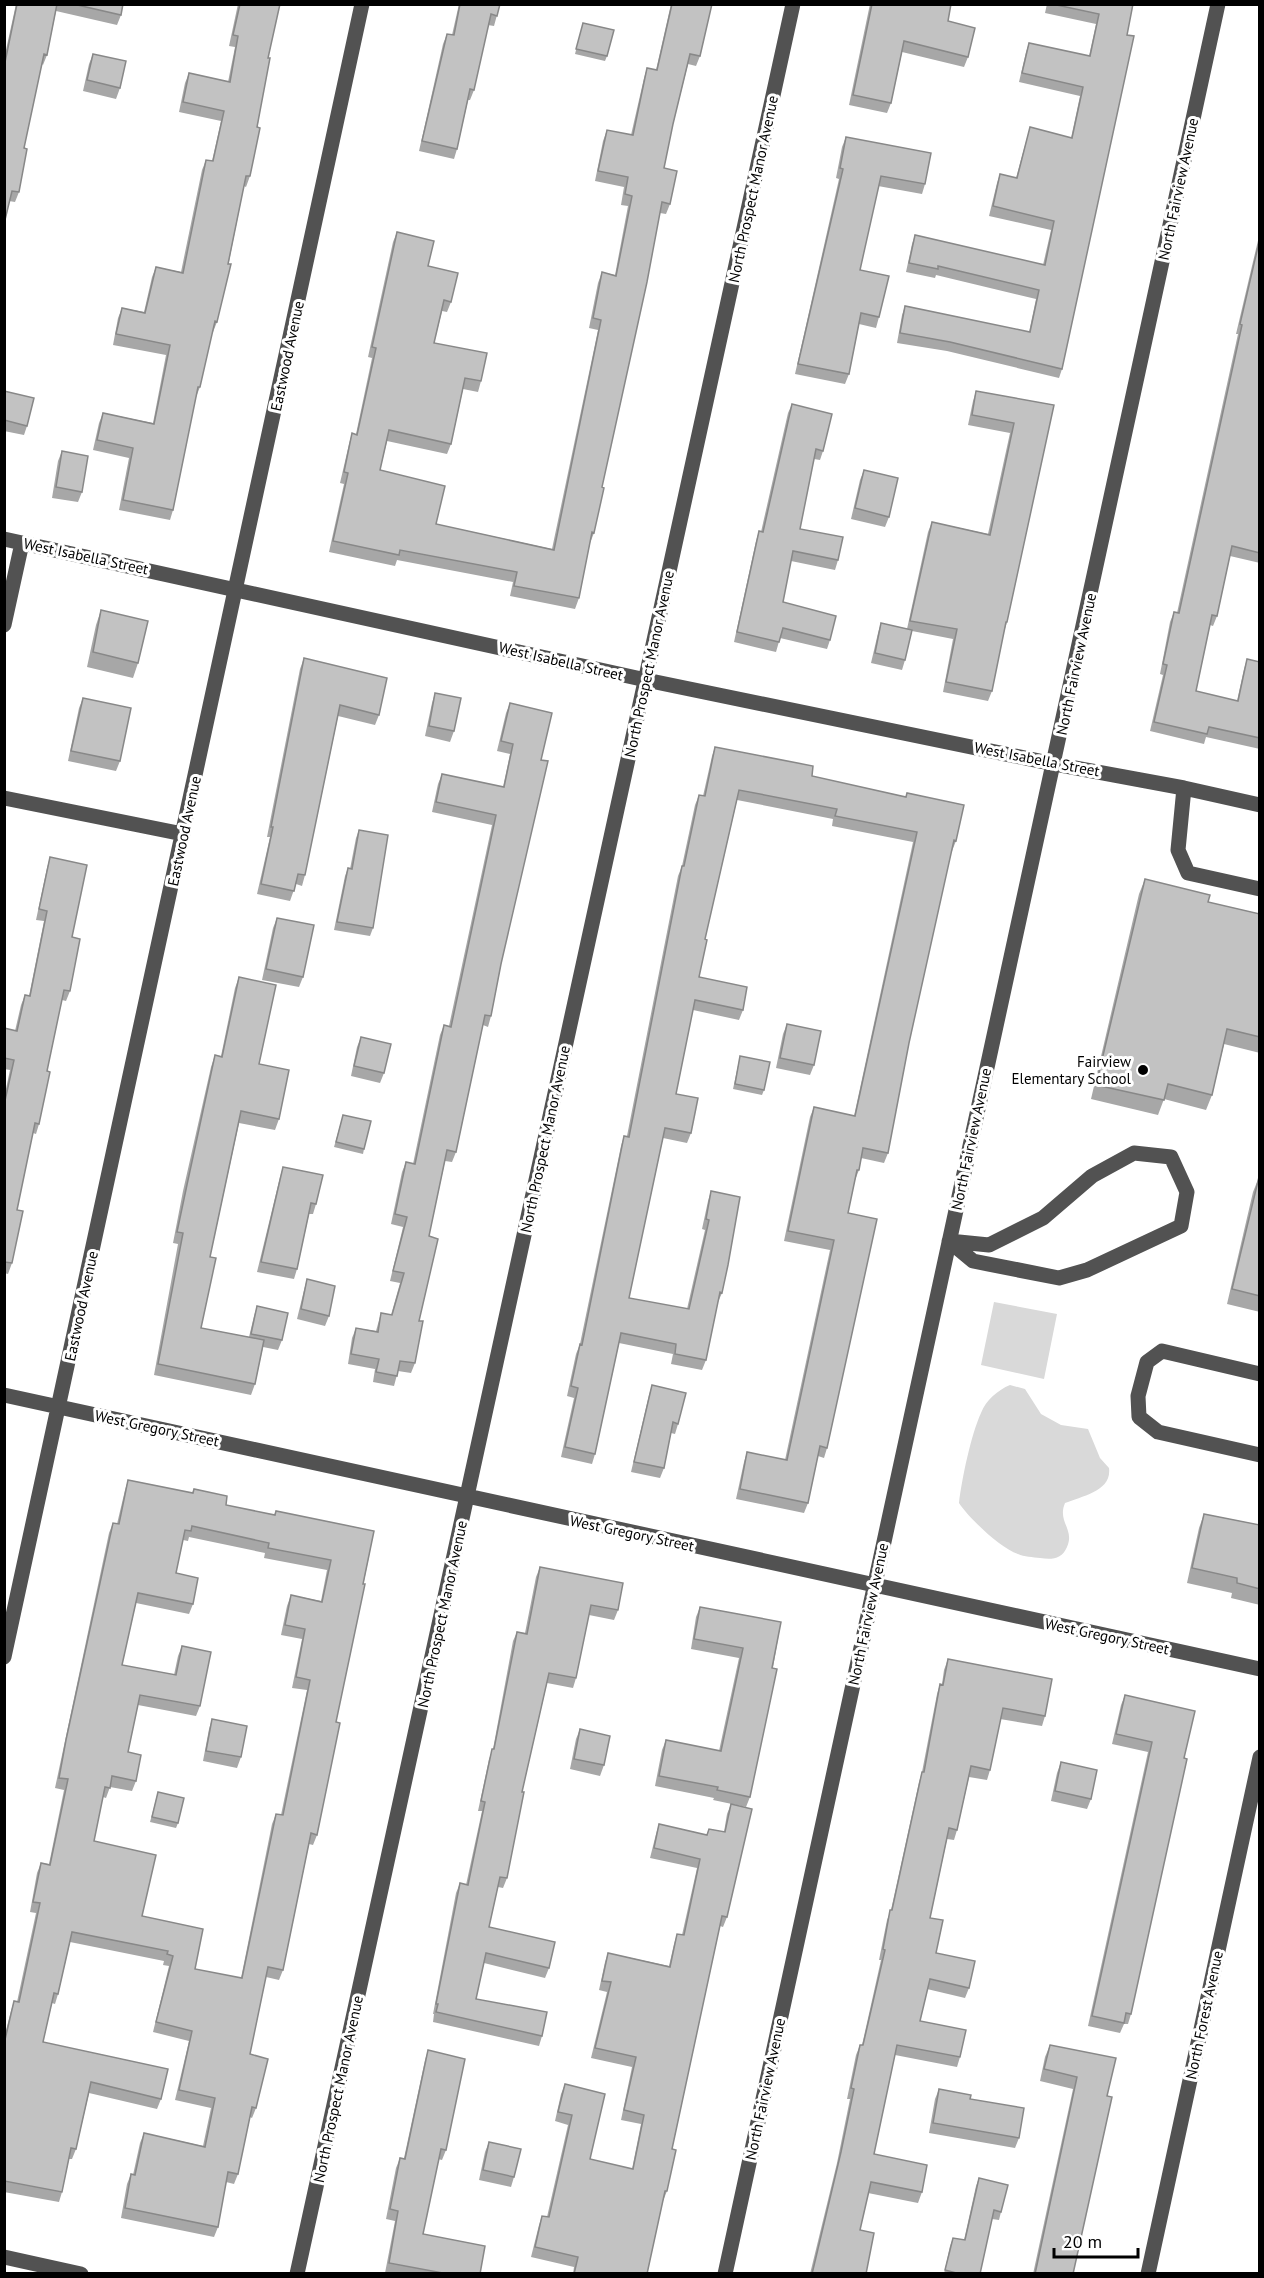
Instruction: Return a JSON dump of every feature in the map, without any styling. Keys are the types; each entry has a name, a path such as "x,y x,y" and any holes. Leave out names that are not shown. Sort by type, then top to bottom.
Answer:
{"street":[{"name":"Eastwood Avenue","path":"4,1657 362,4"},
{"name":"North Prospect Manor Avenue","path":"297,2274 793,4"},
{"name":"North Fairview Avenue","path":"725,2274 1218,4"},
{"name":"West Isabella Street","path":"4,539 237,588 646,680 1260,805"},
{"path":"4,625 22,543"},
{"path":"1184,788 1178,850 1188,873 1260,889"},
{"path":"4,798 183,834"},
{"path":"1134,1153 1171,1157 1187,1192 1181,1226 1087,1270 1059,1278 973,1261 949,1241 988,1245 1043,1218 1092,1176 1134,1153"},
{"path":"1260,1374 1162,1351 1147,1362 1138,1396 1139,1417 1158,1432 1260,1455"},
{"name":"West Gregory Street","path":"4,1395 1260,1669"},
{"name":"North Forest Avenue","path":"1148,2274 1260,1757"},
{"path":"4,2257 81,2274"}],"shaded area":[{"path":"994,1302 1057,1314 1044,1379 981,1365"},
{"path":"1010,1385 1025,1389 1041,1414 1061,1425 1088,1429 1100,1458 1109,1468 1109,1476 1101,1487 1065,1503 1063,1515 1069,1541 1065,1551 1056,1558 1026,1556 1011,1551 985,1532 959,1503 967,1457 981,1413 993,1396"}],"building":[{"path":"17,4 57,4 24,148 27,149 19,192 12,191 4,224 4,67"},
{"path":"73,4 123,4 121,15"},
{"path":"240,4 280,4 268,58 270,58 257,127 260,128 250,176 246,176 228,264 231,264 200,387 198,387 173,510 123,500 133,448 97,440 103,413 154,424 170,345 116,334 122,308 145,313 156,267 183,273 206,160 213,161 224,111 183,102 189,73 230,82 238,36 233,35"},
{"path":"460,4 500,4 497,16 491,14 474,90 470,89 457,149 422,141 447,34 454,35"},
{"path":"672,4 712,4 700,56 690,54 673,124 664,168 677,171 670,204 662,202 647,282 602,487 604,488 594,533 592,532 579,598 514,586 517,572 400,550 399,555 333,541 348,473 344,472 352,433 357,435 376,348 372,347 397,232 434,241 428,266 458,273 451,302 444,300 434,343 487,353 481,381 465,378 451,444 389,430 380,470 445,486 436,524 554,550 601,320 593,318 602,272 616,276 632,196 625,194 628,177 598,171 607,130 633,135 647,68 657,70"},
{"path":"872,4 951,4 948,21 975,28 968,57 904,41 891,103 853,95"},
{"path":"1052,4 1133,4 1127,35 1134,36 1062,369 950,342 900,333 905,306 1030,332 1039,290 938,266 938,269 909,263 915,235 1045,265 1054,221 993,206 1000,174 1017,178 1030,127 1072,138 1083,87 1022,73 1029,43 1090,56 1099,14"},
{"path":"583,23 614,30 607,56 576,49"},
{"path":"93,54 126,61 120,88 87,80"},
{"path":"846,137 931,153 925,184 881,176 860,270 889,276 879,317 861,313 849,374 798,364 843,169 840,168"},
{"path":"1260,238 1260,553 1232,546 1217,616 1212,615 1196,691 1238,701 1247,659 1260,662 1260,738 1209,727 1207,734 1154,722 1167,665 1163,664 1174,612 1179,613"},
{"path":"4,391 34,398 27,426 4,420"},
{"path":"976,391 1054,405 992,691 946,682 957,629 910,621 932,522 990,535 1014,423 972,415"},
{"path":"792,404 832,414 823,451 816,449 800,529 843,537 838,560 793,551 783,602 836,616 830,640 783,628 779,642 737,632 759,531 763,532"},
{"path":"62,451 88,456 82,492 56,487"},
{"path":"864,470 898,478 889,517 855,508"},
{"path":"101,610 148,621 138,663 93,652"},
{"path":"881,623 912,630 905,660 875,653"},
{"path":"304,658 387,678 379,715 340,705 305,875 298,874 294,891 261,884"},
{"path":"435,693 461,698 454,731 429,726"},
{"path":"83,698 131,708 120,761 71,751"},
{"path":"510,703 552,713 541,760 548,761 491,1016 485,1015 456,1152 447,1150 429,1236 438,1239 419,1321 423,1321 415,1363 400,1361 397,1376 376,1372 379,1359 351,1354 356,1328 378,1332 381,1313 392,1315 404,1273 393,1271 407,1217 395,1214 406,1162 415,1164 444,1025 451,1027 496,815 436,802 442,774 504,787 513,744 501,741"},
{"path":"715,747 813,766 812,776 906,797 907,793 964,805 956,841 954,840 909,1043 888,1153 863,1148 859,1170 857,1170 848,1213 877,1219 827,1448 820,1446 808,1503 740,1489 747,1452 787,1460 834,1240 788,1231 814,1107 855,1116 917,832 835,816 837,809 739,790 705,939 707,940 699,977 747,987 743,1010 695,1000 676,1094 698,1098 691,1133 665,1128 629,1298 689,1309 709,1220 706,1219 711,1191 740,1197 728,1265 706,1360 675,1354 676,1344 621,1333 595,1454 565,1447 578,1388 571,1386 580,1344 582,1345 624,1136 629,1137 682,866 684,866 699,795 705,796"},
{"path":"359,830 388,835 373,928 337,922 348,868 352,869"},
{"path":"50,857 87,865 72,937 80,939 70,991 64,990 47,1071 50,1072 39,1124 35,1123 17,1210 23,1211 12,1263 5,1262 4,1266 4,1105 14,1060 4,1058 4,1028 17,1031 25,995 30,996 47,911 39,909"},
{"path":"1145,879 1210,895 1208,902 1260,914 1260,1037 1227,1029 1212,1095 1168,1084 1164,1100 1096,1085"},
{"path":"277,918 314,925 303,977 266,969"},
{"path":"239,977 276,985 259,1064 289,1070 279,1119 241,1111 210,1257 216,1258 201,1328 264,1340 255,1384 158,1364 183,1233 177,1232 215,1055 222,1057"},
{"path":"787,1024 821,1031 814,1065 780,1058"},
{"path":"361,1037 391,1044 384,1073 354,1066"},
{"path":"740,1056 770,1062 764,1090 735,1084"},
{"path":"343,1115 371,1121 364,1149 336,1142"},
{"path":"283,1167 323,1175 316,1204 311,1203 297,1269 261,1262"},
{"path":"1260,1177 1260,1296 1232,1289"},
{"path":"307,1279 335,1286 329,1316 301,1309"},
{"path":"257,1306 288,1313 282,1340 251,1334"},
{"path":"652,1385 686,1393 678,1424 673,1422 664,1468 634,1462"},
{"path":"128,1480 193,1493 194,1489 227,1496 226,1505 275,1515 276,1511 374,1531 336,1722 340,1723 317,1835 311,1833 283,1970 268,1967 250,2054 268,2059 256,2108 252,2107 238,2174 228,2172 218,2227 125,2208 131,2174 135,2175 144,2133 205,2147 215,2098 179,2090 192,2031 156,2022 173,1956 167,1954 168,1951 72,1932 58,1994 54,1993 43,2042 168,2069 161,2099 91,2082 76,2149 71,2148 62,2192 4,2181 4,2044 14,2001 19,2002 40,1903 33,1902 41,1863 50,1865 68,1779 59,1778 66,1740 113,1523 119,1524","holes":["192,1526 269,1543 268,1548 331,1560 322,1602 291,1595 285,1625 305,1629 296,1677 310,1680 283,1815 276,1814 242,1978 195,1969 203,1929 142,1916 156,1855 94,1841 105,1787 110,1788 112,1776 136,1781 141,1755 128,1752 140,1695 200,1706 211,1652 182,1646 176,1675 122,1665 138,1593 193,1604 198,1578 176,1573 185,1530 191,1531"]},
{"path":"1204,1514 1260,1525 1260,1589 1237,1583 1237,1578 1192,1568"},
{"path":"540,1567 623,1583 618,1610 591,1605 576,1678 549,1673 522,1792 524,1792 507,1878 500,1877 489,1927 555,1942 549,1968 486,1953 476,1999 547,2012 542,2036 436,2012 460,1883 468,1885 485,1802 481,1801 492,1749 494,1749 517,1632 527,1634"},
{"path":"700,1607 781,1622 772,1668 777,1669 750,1797 717,1790 718,1787 659,1776 666,1740 721,1751 743,1648 694,1639"},
{"path":"948,1659 1052,1679 1045,1716 1003,1708 990,1770 971,1766 957,1830 949,1828 930,1918 943,1920 936,1953 975,1961 969,1988 930,1979 920,2021 966,2030 960,2057 897,2045 874,2154 927,2165 922,2192 871,2182 860,2230 874,2233 866,2274 812,2274 841,2152 860,2045 863,2045 885,1950 883,1949 890,1910 892,1910 922,1772 924,1772 940,1684 943,1685"},
{"path":"1125,1695 1195,1711 1184,1758 1187,1759 1131,2014 1126,2013 1124,2023 1092,2016 1152,1742 1116,1734"},
{"path":"212,1719 247,1726 241,1757 206,1751"},
{"path":"580,1729 610,1736 604,1765 574,1759"},
{"path":"1061,1762 1097,1770 1091,1799 1055,1791"},
{"path":"158,1792 184,1798 178,1823 152,1817"},
{"path":"731,1804 752,1809 727,1917 722,1916 672,2149 676,2150 647,2274 574,2274 578,2257 535,2247 542,2216 549,2217 572,2115 558,2112 565,2084 605,2094 590,2159 633,2169 644,2115 624,2110 636,2057 595,2048 611,1982 602,1981 608,1953 670,1967 677,1934 684,1935 700,1859 654,1848 659,1824 707,1835 709,1829 725,1832"},
{"path":"1050,2045 1116,2058 1107,2096 1112,2097 1073,2274 1035,2274 1077,2077 1044,2069"},
{"path":"428,2050 465,2059 446,2150 441,2149 423,2234 485,2246 480,2274 448,2274 389,2263 398,2211 390,2209 400,2158 405,2159"},
{"path":"939,2089 971,2095 970,2099 1024,2108 1019,2138 933,2123"},
{"path":"489,2142 521,2149 514,2177 483,2170"},
{"path":"979,2178 1008,2185 1001,2212 994,2210 980,2274 960,2274 945,2270 953,2238 965,2240"}],"place":[{"name":"Fairview Elementary School","path":"1143,1070"}]}
